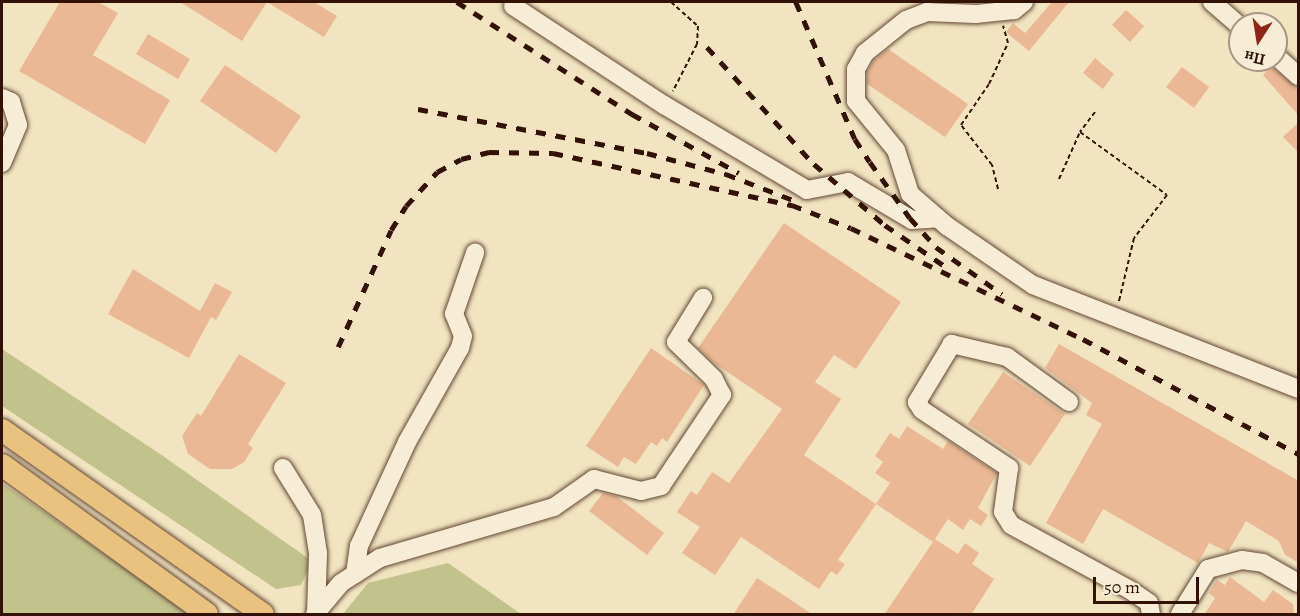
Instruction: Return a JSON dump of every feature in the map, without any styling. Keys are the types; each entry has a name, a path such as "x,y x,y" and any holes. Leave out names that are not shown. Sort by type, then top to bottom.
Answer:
{"main road":[{"path":"2,430 263,615"},
{"path":"2,465 207,615"}],"street":[{"path":"1024,2 1014,10 927,12 906,20 865,53 856,69 856,101 896,150 910,194 938,218 1033,285 1299,389"},
{"path":"1212,2 1228,16"},
{"path":"513,6 664,105 807,190 848,182 912,220 938,218"},
{"path":"2,99 11,102 18,125 2,163"},
{"path":"355,574 359,546 407,442 460,348 463,336 454,314 475,253"},
{"path":"316,614 341,583 380,558 554,507 594,479 641,491 661,486 722,395 714,379 676,342 703,298"},
{"path":"1068,402 1007,357 952,344 917,402 922,410 1009,468 1003,512 1011,525 1130,590 1149,603 1151,615"},
{"path":"283,468 312,515 318,554 316,614"},
{"path":"1180,615 1208,569 1242,560 1263,563 1299,583"}],"path":[{"path":"664,105 697,44 698,26 671,2"},
{"path":"998,189 992,165 961,125 989,84 1008,44 1003,11"},
{"path":"1059,179 1080,132 1095,111"},
{"path":"1080,132 1167,195 1134,238 1115,318"}],"green space":[{"path":"2,349 163,456 312,561 301,585 276,589 2,406"},
{"path":"2,483 191,614 2,614"},
{"path":"448,563 521,614 343,614 368,583"}],"building":[{"path":"60,2 98,2 118,13 93,55 170,100 145,144 19,71"},
{"path":"180,2 267,2 242,41"},
{"path":"267,2 314,2 337,16 324,37"},
{"path":"1052,2 1069,2 1029,51 1006,32 1013,23 1025,33"},
{"path":"1126,10 1144,26 1130,42 1112,25"},
{"path":"148,34 190,59 178,79 136,54"},
{"path":"888,49 968,104 945,137 867,84 867,72 874,60"},
{"path":"1095,58 1114,74 1103,89 1083,73"},
{"path":"225,65 301,116 276,153 200,101"},
{"path":"1182,67 1209,87 1194,108 1166,87"},
{"path":"1266,72 1277,72 1299,89 1299,116 1263,75"},
{"path":"1299,122 1299,153 1283,137"},
{"path":"784,223 901,302 856,369 834,355 815,382 841,399 804,455 876,504 838,560 845,564 837,575 831,571 819,589 741,537 715,575 682,553 700,527 677,512 691,491 697,495 712,472 729,483 782,409 714,363 698,348"},
{"path":"133,269 200,311 215,283 232,292 216,320 211,317 189,358 108,314"},
{"path":"1059,344 1299,481 1299,563 1285,555 1279,541 1246,521 1228,552 1209,543 1198,563 1103,509 1083,544 1046,523 1102,424 1086,415 1092,403 1045,368"},
{"path":"651,348 704,385 667,442 662,438 657,446 651,442 636,464 624,457 618,467 586,446"},
{"path":"239,354 286,383 248,444 253,448 244,462 232,469 210,469 188,454 182,436 197,413 201,416"},
{"path":"1003,372 1065,414 1030,466 968,424"},
{"path":"907,426 943,449 948,441 997,473 978,508 988,515 981,526 970,519 963,530 948,519 933,542 876,504 890,483 875,473 883,462 875,456 890,433 899,439"},
{"path":"603,493 616,496 664,533 647,555 589,511"},
{"path":"935,539 958,554 965,543 979,553 972,564 994,579 971,615 884,615"},
{"path":"1230,577 1264,602 1273,590 1293,604 1294,615 1204,615 1215,598 1209,593 1217,580 1225,585"},
{"path":"757,578 785,596 813,615 733,615"}],"railway":[{"path":"457,2 632,114 739,173"},
{"path":"796,2 855,139 870,162 910,218 936,247 1002,294"},
{"path":"707,47 814,164 885,225 949,269"},
{"path":"418,109 647,153 726,174 793,200"},
{"path":"338,347 391,230 406,206 437,172 461,159 489,152 553,153 792,205 851,228 1083,339 1298,454"}]}
